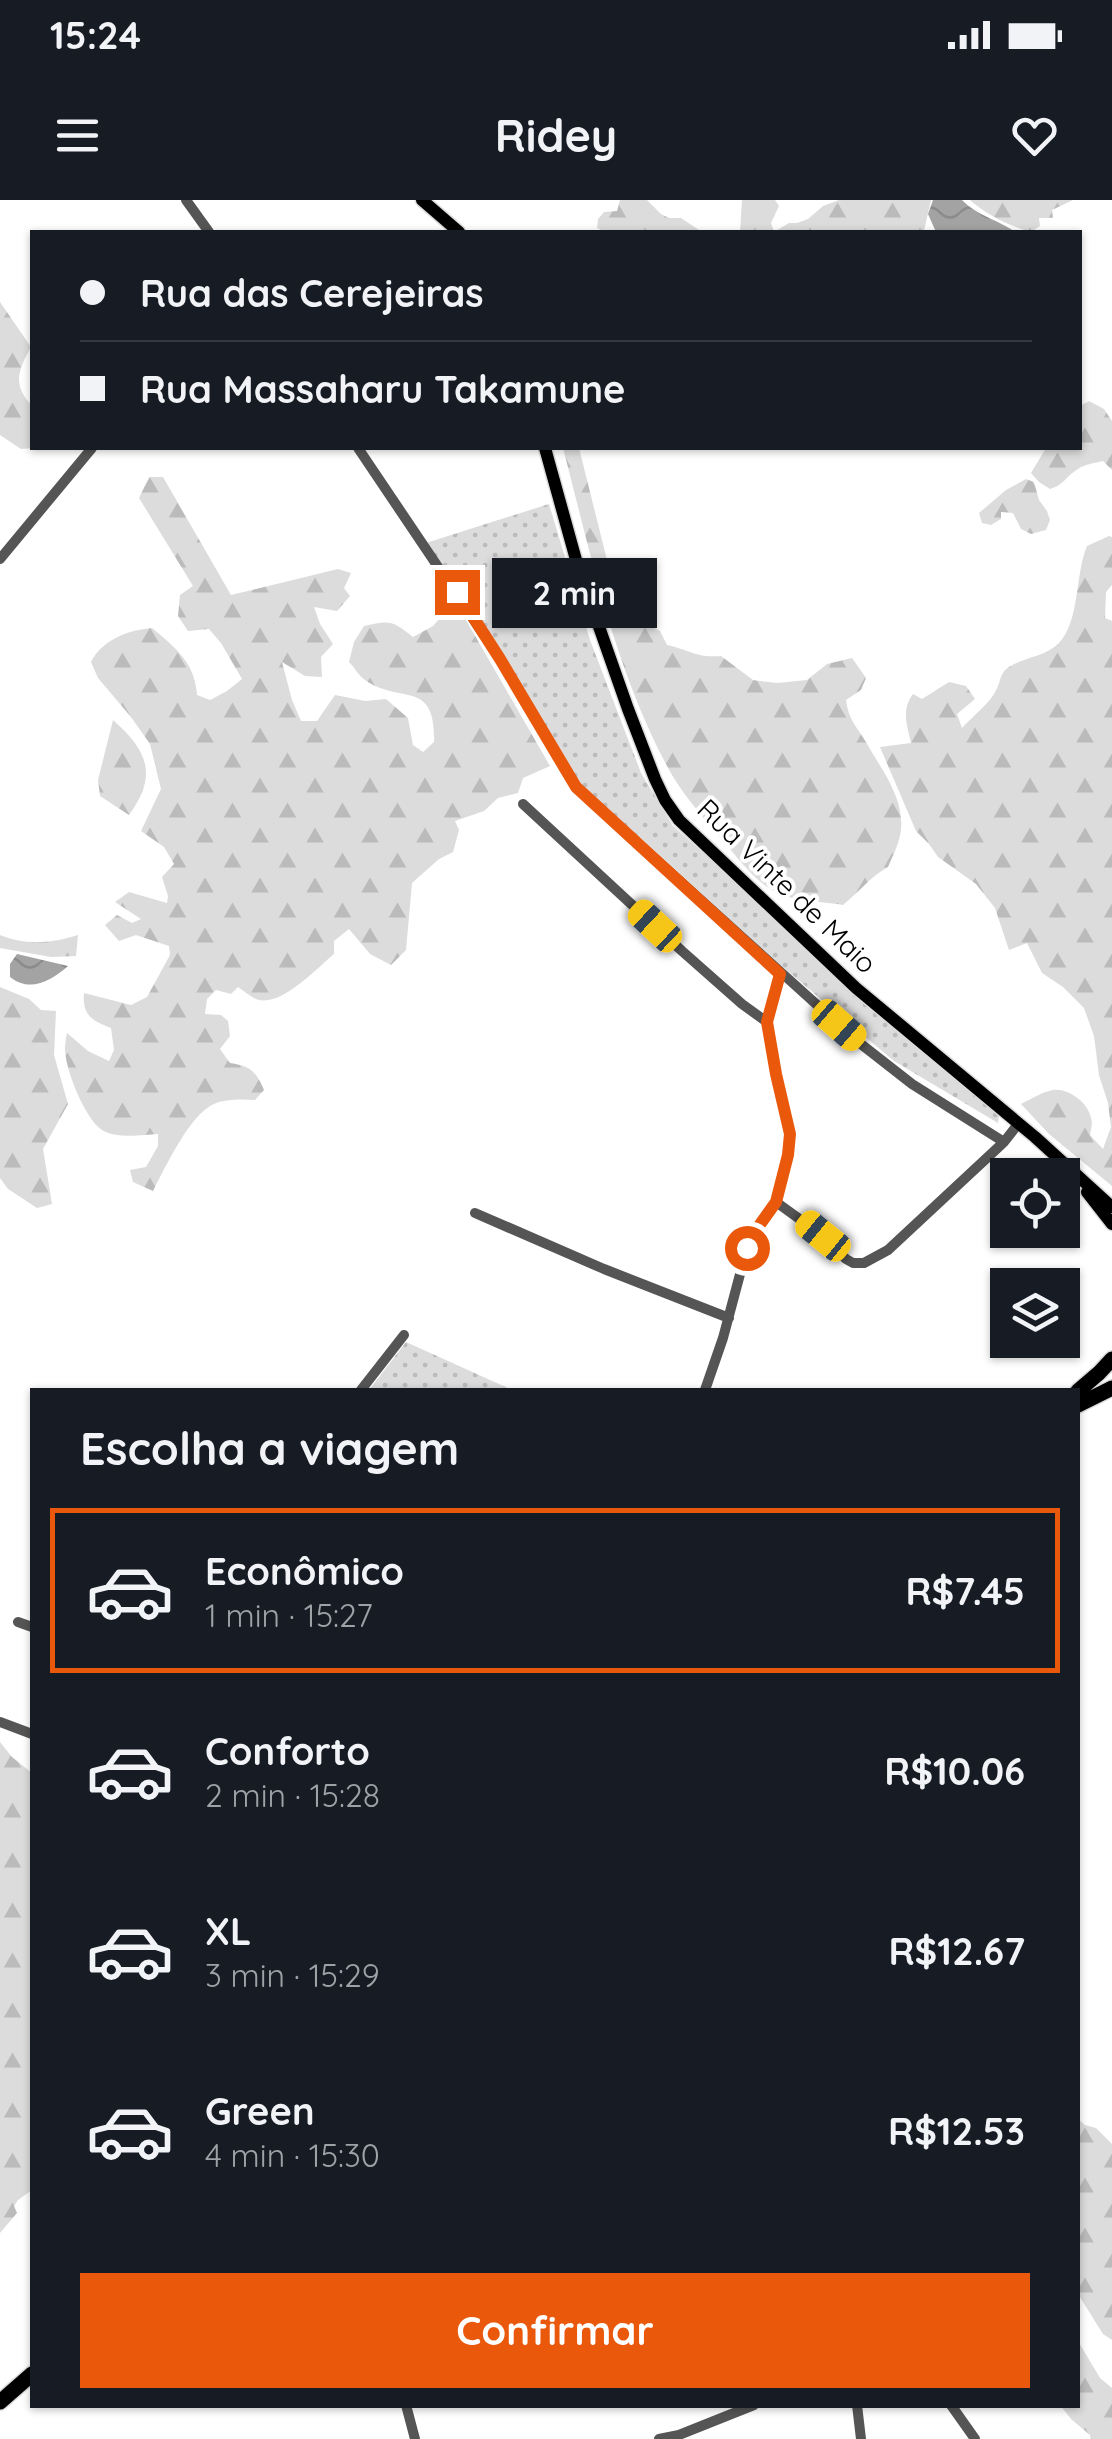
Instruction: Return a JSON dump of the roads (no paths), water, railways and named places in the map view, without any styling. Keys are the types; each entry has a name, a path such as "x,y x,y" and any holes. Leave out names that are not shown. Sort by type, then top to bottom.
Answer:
{"highway":[{"path":"1080,1388 1112,1359"},
{"path":"1080,1404 1112,1388"},
{"path":"0,2402 30,2376"}],"main road":[{"path":"422,200 456,230"},
{"name":"Rua Vinte de Maio","path":"546,450 578,566 664,800 701,842 856,988 1057,1158"},
{"name":"Rua Vinte de Maio","path":"1080,1178 1112,1207"},
{"name":"Rua Vinte de Maio","path":"1080,1182 1112,1224"}],"street":[{"path":"186,200 208,230"},
{"path":"0,559 90,450"},
{"path":"359,450 489,642 576,787 780,974 896,1073 1004,1142"},
{"path":"524,804 682,951 767,1022"},
{"path":"706,1388 747,1248 776,1202 788,1155 790,1134 767,1022 780,974"},
{"path":"776,1202 805,1222 846,1260 864,1262 888,1250 1004,1142 1018,1124"},
{"path":"475,1213 604,1270 729,1318"},
{"path":"363,1388 404,1335"},
{"path":"18,1622 30,1626"},
{"path":"0,1722 30,1733"},
{"path":"407,2408 415,2439"},
{"path":"659,2439 746,2408"},
{"path":"858,2408 861,2439"},
{"path":"953,2408 975,2439"}],"water":[{"path":"933,200 962,200 1011,230 935,230 928,214"},
{"path":"17,954 68,966 47,980 25,984 10,977 10,964"}]}
